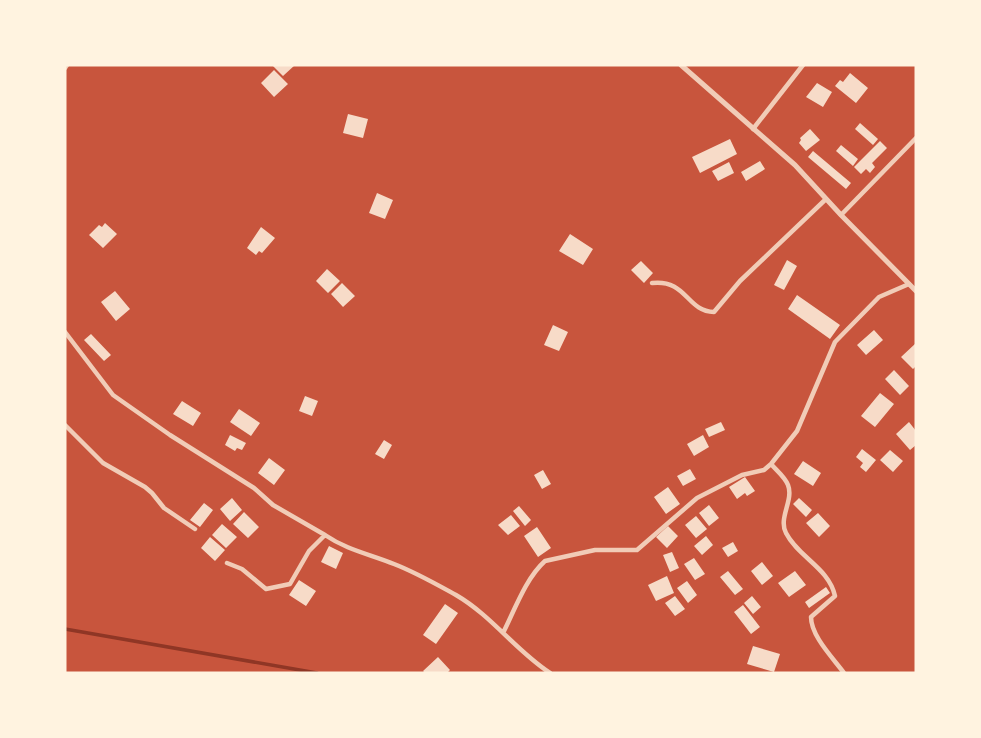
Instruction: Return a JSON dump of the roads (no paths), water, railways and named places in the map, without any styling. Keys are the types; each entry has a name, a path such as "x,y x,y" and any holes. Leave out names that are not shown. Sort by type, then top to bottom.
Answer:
{"street":[{"path":"681,65 795,165 916,291"},
{"path":"753,129 803,65"},
{"path":"841,215 916,138"},
{"path":"652,283 666,281 680,289 698,307 714,313 740,281 827,199"},
{"path":"504,631 539,566 545,561 595,550 637,550 697,498 741,474 764,470 797,431 835,342 879,297 909,284"},
{"path":"65,332 113,395 162,430 254,488 273,505 349,550 395,564 458,597 504,631 533,662 550,673"},
{"path":"65,425 103,463 152,493 164,508 195,529"},
{"path":"771,464 790,489 783,529 833,587 835,596 811,617 810,621 814,631 844,673"},
{"path":"227,564 242,569 266,589 290,584 309,551 325,535"}],"waterway":[{"path":"65,629 317,673"}]}
